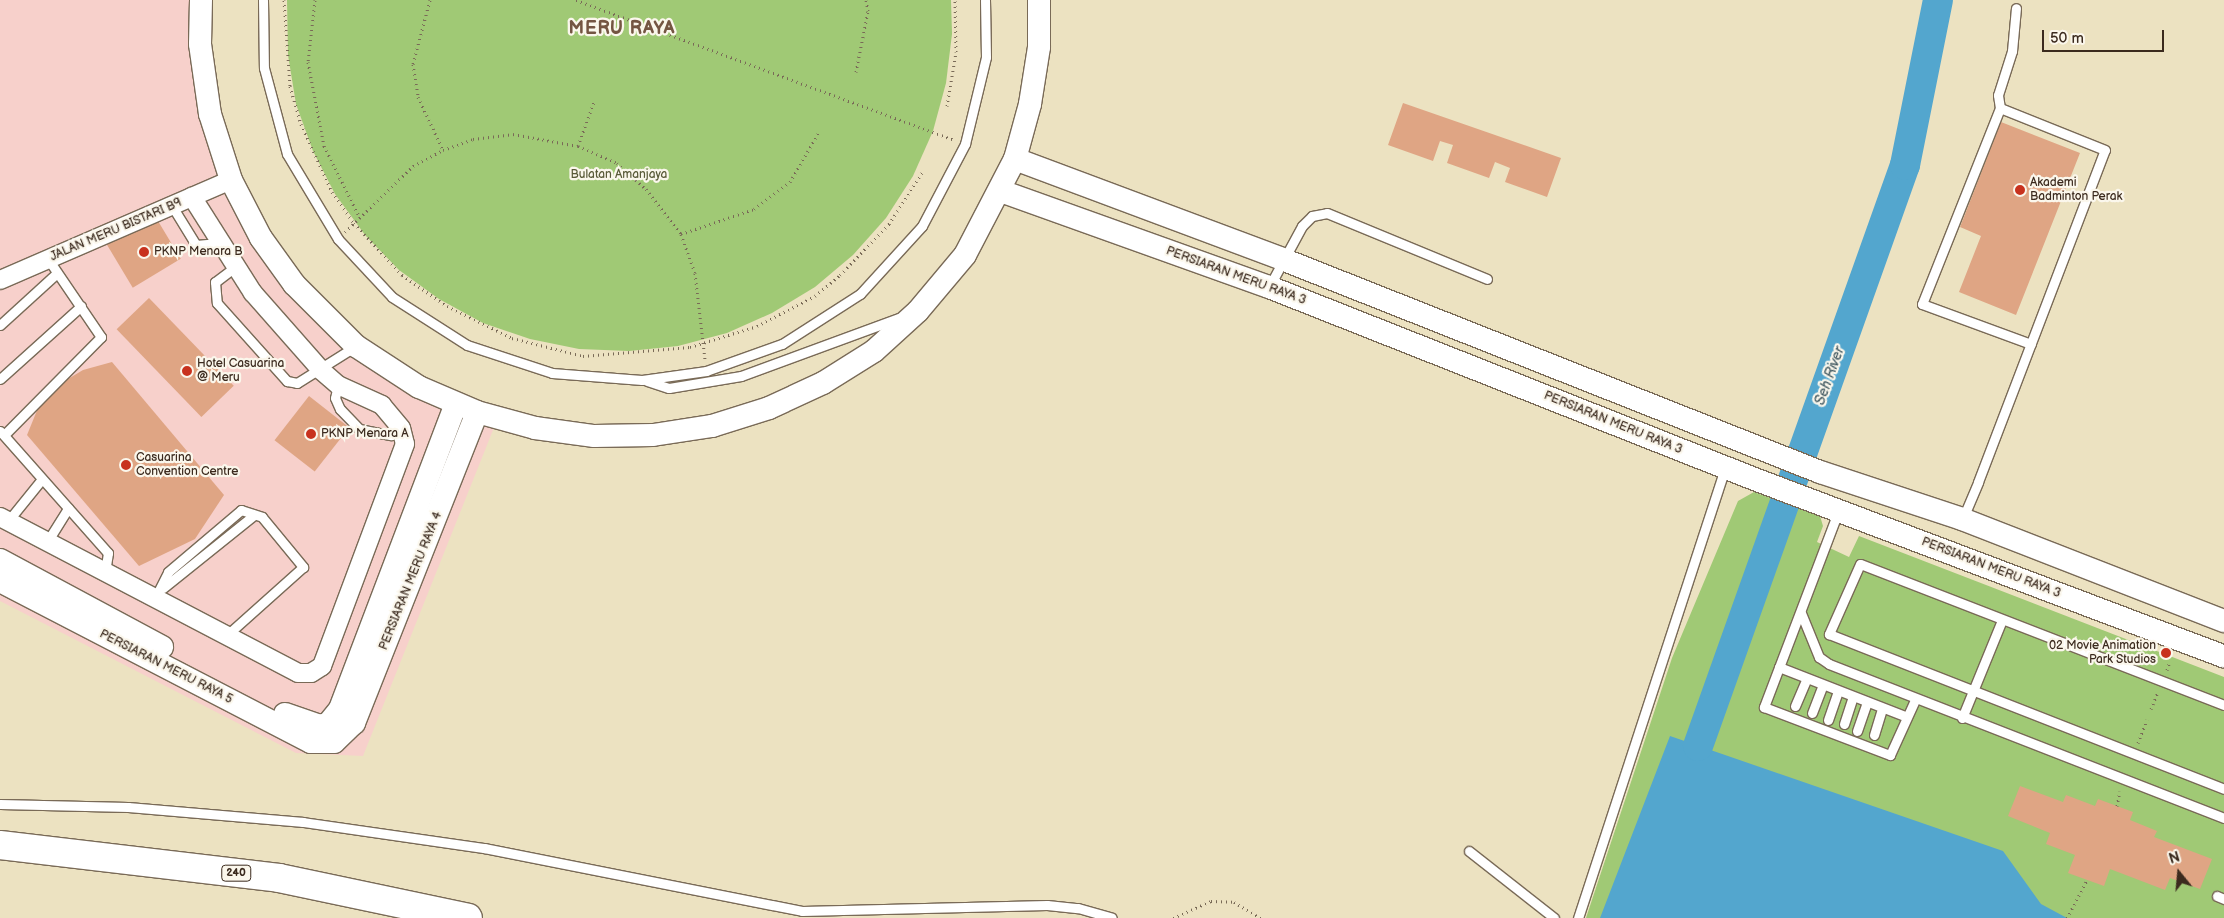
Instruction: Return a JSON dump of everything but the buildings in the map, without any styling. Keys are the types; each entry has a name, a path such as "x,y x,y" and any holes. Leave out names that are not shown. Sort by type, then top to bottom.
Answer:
{"main road":[{"name":"240","path":"0,845 279,878 468,918"}],"street":[{"path":"201,0 200,44 210,114 231,180 261,238 294,284 356,346 456,404 477,412 535,428 594,436 653,435 712,426 769,408 824,383 874,351 918,311 965,255 1002,191 1014,159 1030,104 1038,47 1039,0"},
{"path":"1014,159 1282,259 1820,472 1962,519 2224,620"},
{"name":"JALAN MERU BISTARI B9","path":"0,280 53,266 172,206 231,180"},
{"name":"PERSIARAN MERU RAYA 3","path":"1002,191 1269,287 1804,498 1839,509 2224,656"},
{"path":"4,519 105,572 159,593 227,635 298,673 311,673 322,666 405,444 401,428 382,405 338,385 320,370 235,267 192,197"},
{"name":"PERSIARAN MERU RAYA 4","path":"331,733 456,404"},
{"name":"PERSIARAN MERU RAYA 4","path":"331,733 354,723 477,412"},
{"name":"PERSIARAN MERU RAYA 5","path":"0,560 304,724 331,733"},
{"name":"PERSIARAN MERU RAYA 5","path":"0,581 311,742 331,733"}],"lane":[{"path":"263,0 264,68 287,154 338,239 392,297 467,345 552,373 642,380 669,388 740,376 918,311"},
{"path":"642,380 706,371 782,344 860,294 922,226 965,144 986,57 985,0"},
{"path":"2016,8 2012,51 1998,95 2000,108 1922,304 2031,344"},
{"path":"1962,519 2105,150 2000,108"},
{"path":"172,206 196,245 221,243"},
{"path":"1269,287 1282,259 1302,226 1312,216 1327,213 1487,279"},
{"path":"0,324 53,266 99,332 98,342 2,433 108,553 105,572"},
{"path":"235,267 215,282 213,293 262,358 287,381 297,383 356,346"},
{"path":"0,379 82,306"},
{"path":"338,385 335,398 340,409 359,429 391,436 401,428"},
{"path":"1578,918 1725,467"},
{"path":"4,519 42,479"},
{"path":"47,542 68,508"},
{"path":"1839,509 1801,614 1764,707 1890,755 1915,700"},
{"path":"159,593 256,516 303,567 227,635"},
{"path":"2224,705 1860,564 1829,634 1973,692 2224,788"},
{"path":"1801,614 1819,657 1915,700 2224,818"},
{"path":"1962,718 2002,620"},
{"path":"1779,666 1882,709 1907,717"},
{"path":"1795,706 1806,678"},
{"path":"1812,713 1823,685"},
{"path":"1828,720 1838,691"},
{"path":"1844,724 1853,697"},
{"path":"1857,731 1867,702"},
{"path":"1874,735 1882,709"},
{"path":"0,804 128,807 302,822 484,848 802,911 1047,905 1078,908 1112,918"},
{"path":"1469,851 1554,918"}],"path":[{"path":"284,0 285,49 301,124 332,192 354,223 402,275 447,306 512,338 583,356 704,345 757,326 814,296 888,224 923,172"},
{"path":"315,0 308,62 324,146 360,218"},
{"path":"430,0 413,64 418,96 442,150"},
{"path":"576,0 965,144"},
{"path":"856,72 867,21 866,0"},
{"path":"947,106 956,52 955,0"},
{"path":"578,146 594,102"},
{"path":"681,234 754,209 790,182 819,132"},
{"path":"338,239 413,166 442,150 473,139 513,134 578,146 618,163 646,189 681,234 695,272 706,371"},
{"path":"2151,709 2160,687"},
{"path":"2136,749 2147,720"},
{"path":"2117,806 2121,785"},
{"path":"2067,918 2087,880"},
{"path":"1172,918 1212,901 1234,902 1261,918"}],"shaded area":[{"path":"0,0 203,0 221,156 264,246 413,385 497,420 363,756 296,753 0,601"}],"green space":[{"name":"Bulatan Amanjaya","path":"287,0 951,0 952,34 946,83 933,131 913,176 886,218 853,255 815,287 772,313 727,333 678,346 629,351 579,349 530,339 483,323 439,299 399,270 365,235 335,194 313,151 296,104 288,55"},
{"path":"1754,492 1820,516 1823,526 1817,542 1849,557 1859,536 2224,677 2224,918 1586,918 1672,658 1738,501"}],"water":[{"path":"1670,736 2003,851 2041,904 2067,918 1600,918"}],"waterway":[{"name":"Seh River","path":"1698,746 1905,165 1938,0"}],"place":[{"name":"Akademi Badminton Perak","path":"2020,190"},
{"name":"PKNP Menara B","path":"144,252"},
{"name":"Hotel Casuarina @ Meru","path":"187,371"},
{"name":"PKNP Menara A","path":"311,434"},
{"name":"Casuarina Convention Centre","path":"126,465"},
{"name":"02 Movie Animation Park Studios","path":"2166,653"}],"district":[{"name":"MERU RAYA","path":"622,29"}]}
